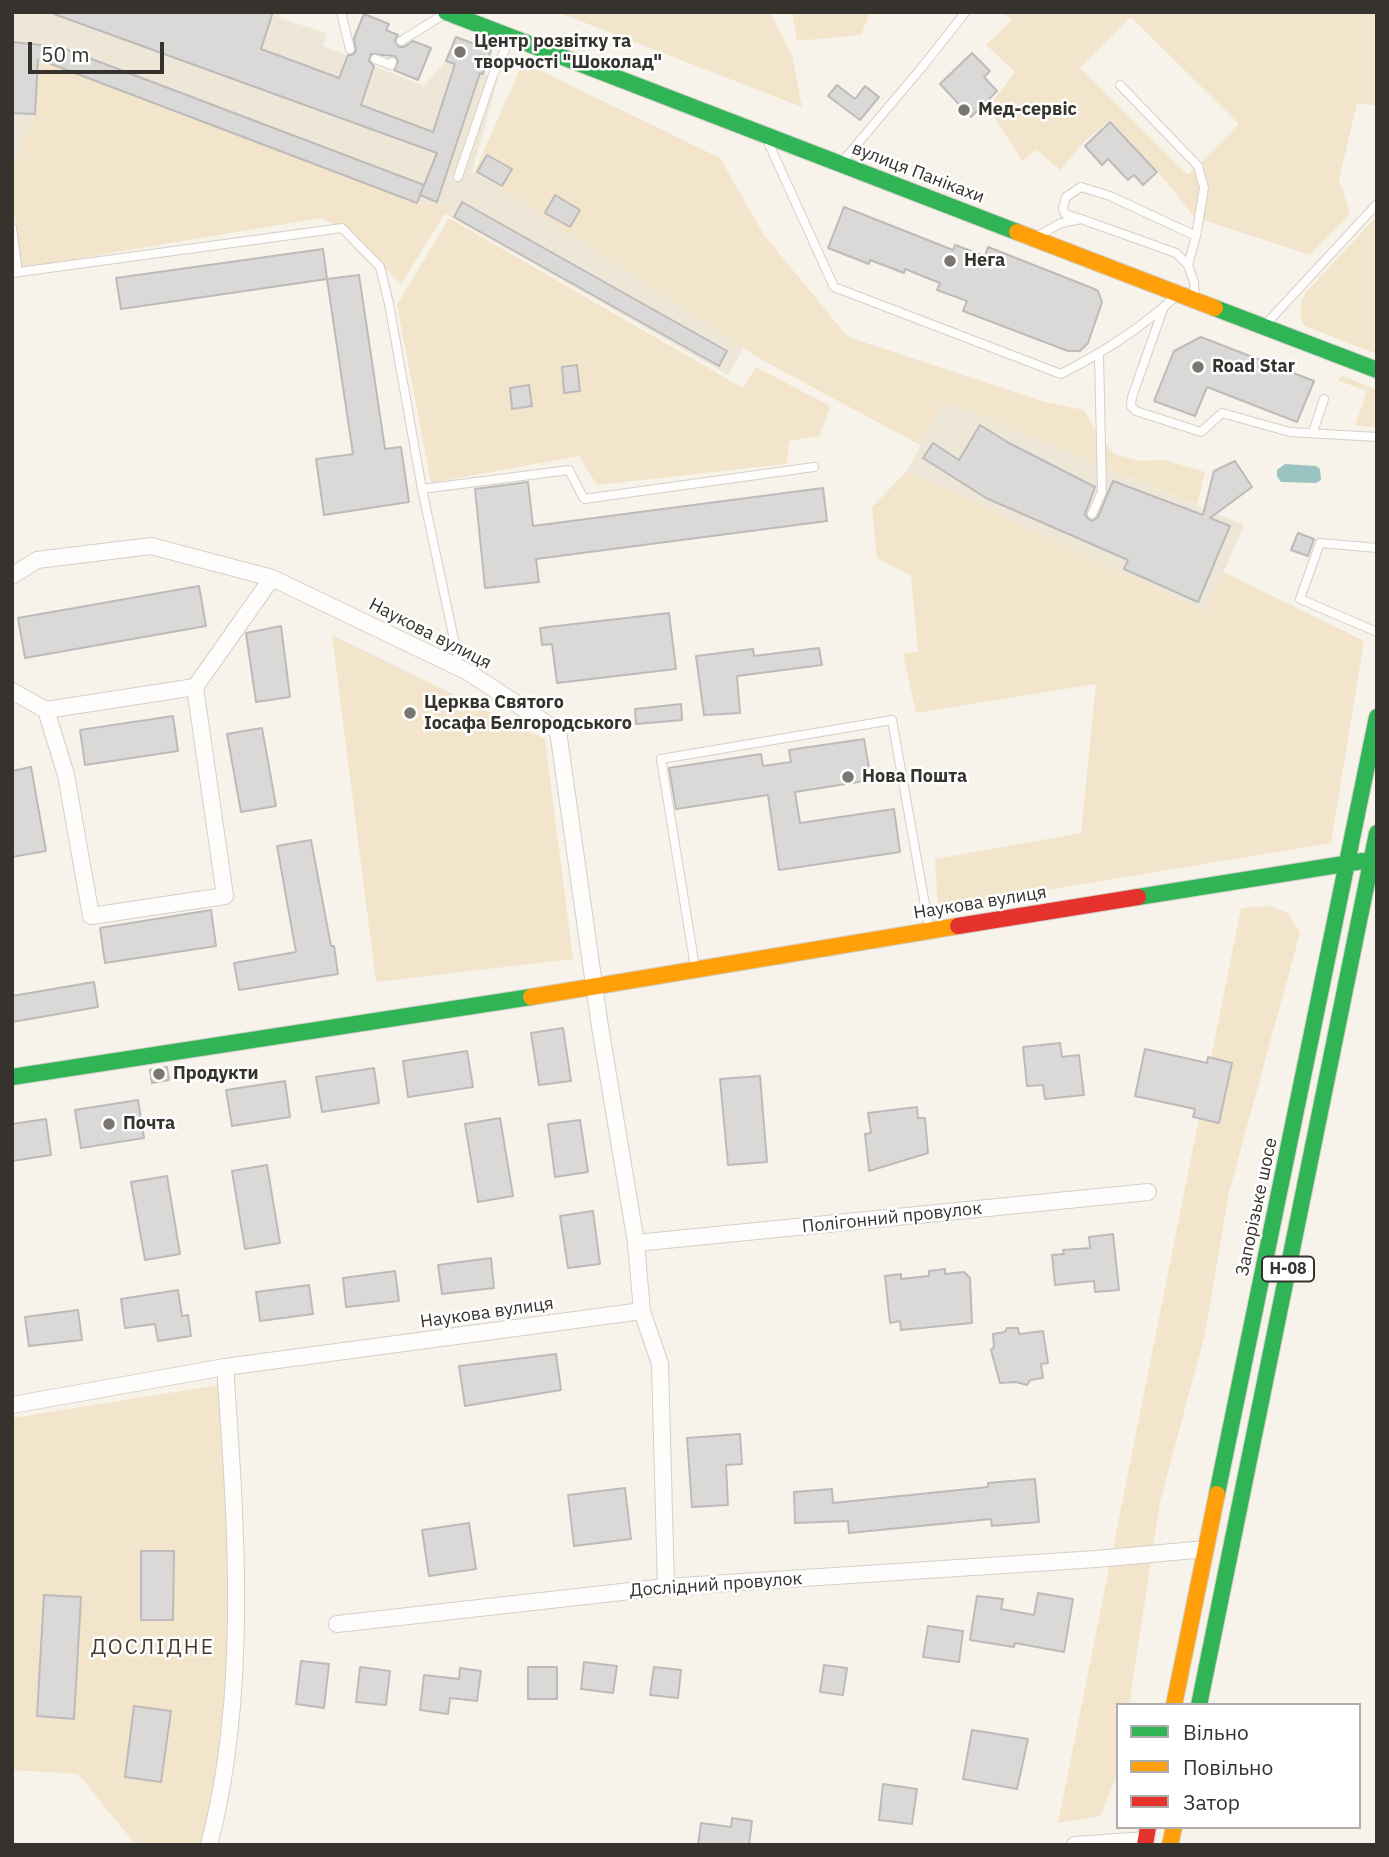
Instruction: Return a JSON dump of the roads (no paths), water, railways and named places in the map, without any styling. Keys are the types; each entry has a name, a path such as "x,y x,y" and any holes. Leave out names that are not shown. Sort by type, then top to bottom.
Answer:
{"street":[{"name":"вулиця Панікахи","path":"446,12 1377,370"},
{"name":"Наукова вулиця","path":"12,576 37,560 151,545 272,578 460,668 558,731 594,987 636,1243 642,1311 225,1367 12,1405"},
{"path":"46,710 66,775 91,916 225,896 195,687 272,578"},
{"path":"12,691 46,710 195,687"},
{"name":"Запорізьке шосе","path":"1174,1703 1377,716"},
{"name":"Н-08","path":"1199,1703 1377,834"},
{"name":"Наукова вулиця","path":"12,1077 594,987 1374,859"},
{"name":"Полігонний провулок","path":"636,1243 1148,1192"},
{"path":"642,1311 660,1364 666,1587"},
{"path":"209,1845 217,1814 234,1692 234,1519 225,1367"},
{"name":"Дослідний провулок","path":"337,1624 666,1587 1096,1559 1206,1549"},
{"path":"1075,1845 1146,1837"}],"lane":[{"path":"341,12 350,49"},
{"path":"401,41 446,12"},
{"path":"840,164 964,14"},
{"path":"458,177 493,75 511,38"},
{"path":"375,59 391,65 392,62"},
{"path":"1120,85 1198,166 1205,188 1188,265"},
{"path":"766,136 834,287 1061,374 1099,354 1163,309 1188,296 1194,282 1188,265 1176,253 1065,214 1063,208 1066,197 1081,187 1110,196 1196,236"},
{"path":"1264,326 1377,204"},
{"path":"1035,238 1061,223 1081,219"},
{"path":"12,228 15,273 342,228 380,267 422,489 460,668"},
{"path":"1163,309 1132,397 1131,405 1136,411 1201,432 1222,413 1290,432 1377,437"},
{"path":"1092,514 1102,492 1099,354"},
{"path":"1313,432 1324,398"},
{"path":"422,489 569,470 584,499 814,467"},
{"path":"1377,548 1320,543 1300,598 1377,632"},
{"path":"695,970 661,759 892,720 930,930"}],"water":[{"path":"1285,464 1316,466 1320,469 1321,480 1316,483 1281,482 1277,470"}],"place":[{"name":"Центр розвітку та творчості \"Шоколад\"","path":"460,52"},
{"name":"Мед-сервіс","path":"964,110"},
{"name":"Нега","path":"950,261"},
{"name":"Road Star","path":"1198,367"},
{"name":"Церква Святого Іосафа Белгородського","path":"410,713"},
{"name":"Нова Пошта","path":"848,777"},
{"name":"Продукти","path":"159,1074"},
{"name":"Почта","path":"109,1124"}],"district":[{"name":"ДОСЛІДНЕ","path":"153,1648"}]}
